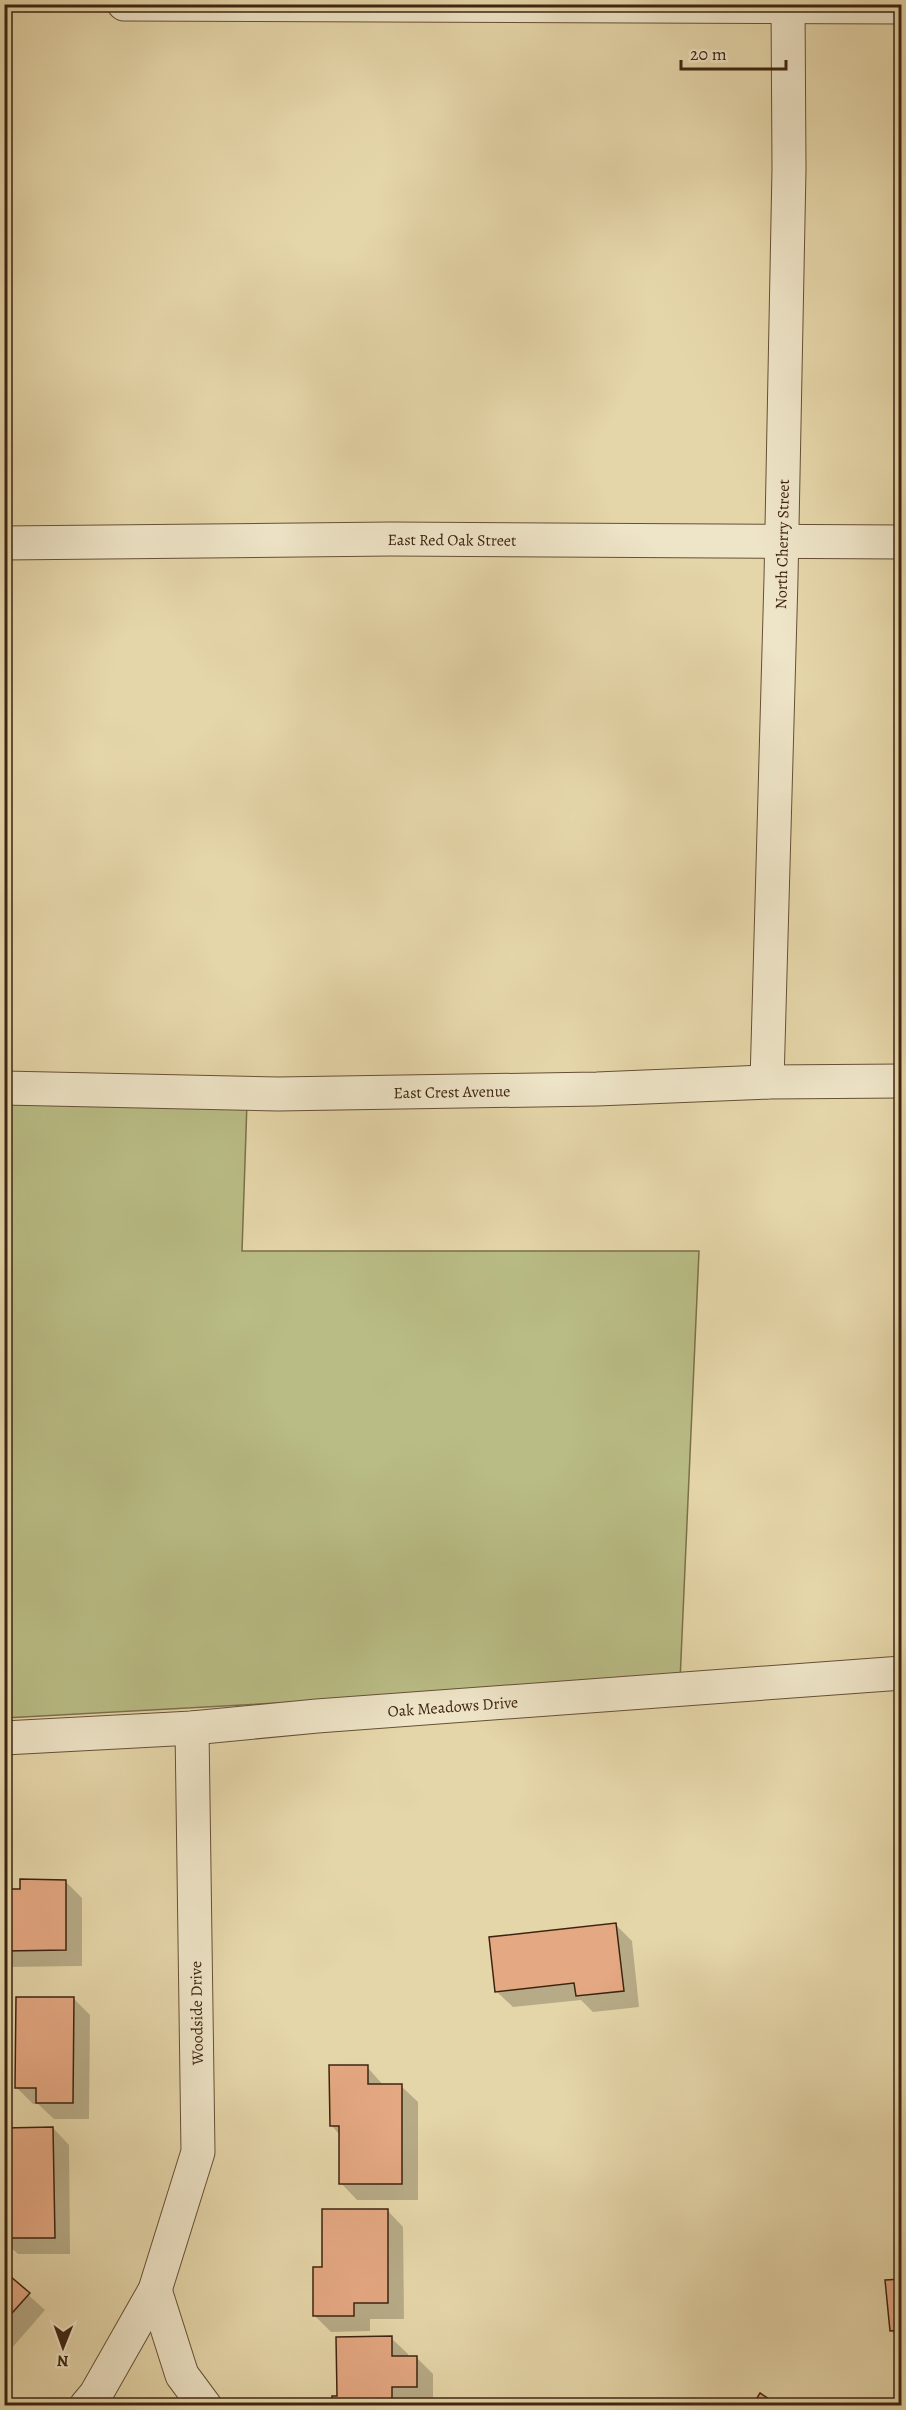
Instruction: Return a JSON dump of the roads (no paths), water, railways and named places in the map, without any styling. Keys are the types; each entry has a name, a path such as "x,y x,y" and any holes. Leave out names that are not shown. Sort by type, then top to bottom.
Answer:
{"street":[{"path":"124,4 902,7"},
{"name":"North Cherry Street","path":"767,1082 789,169 788,5"},
{"name":"East Red Oak Street","path":"4,543 379,539 902,542"},
{"name":"East Crest Avenue","path":"4,1088 278,1094 597,1089 767,1082 902,1081"},
{"name":"Oak Meadows Drive","path":"4,1738 192,1728 317,1716 902,1673"},
{"name":"Woodside Drive","path":"86,2406 96,2394 155,2290 198,2152 192,1728"},
{"path":"155,2290 182,2375 205,2406"}]}
